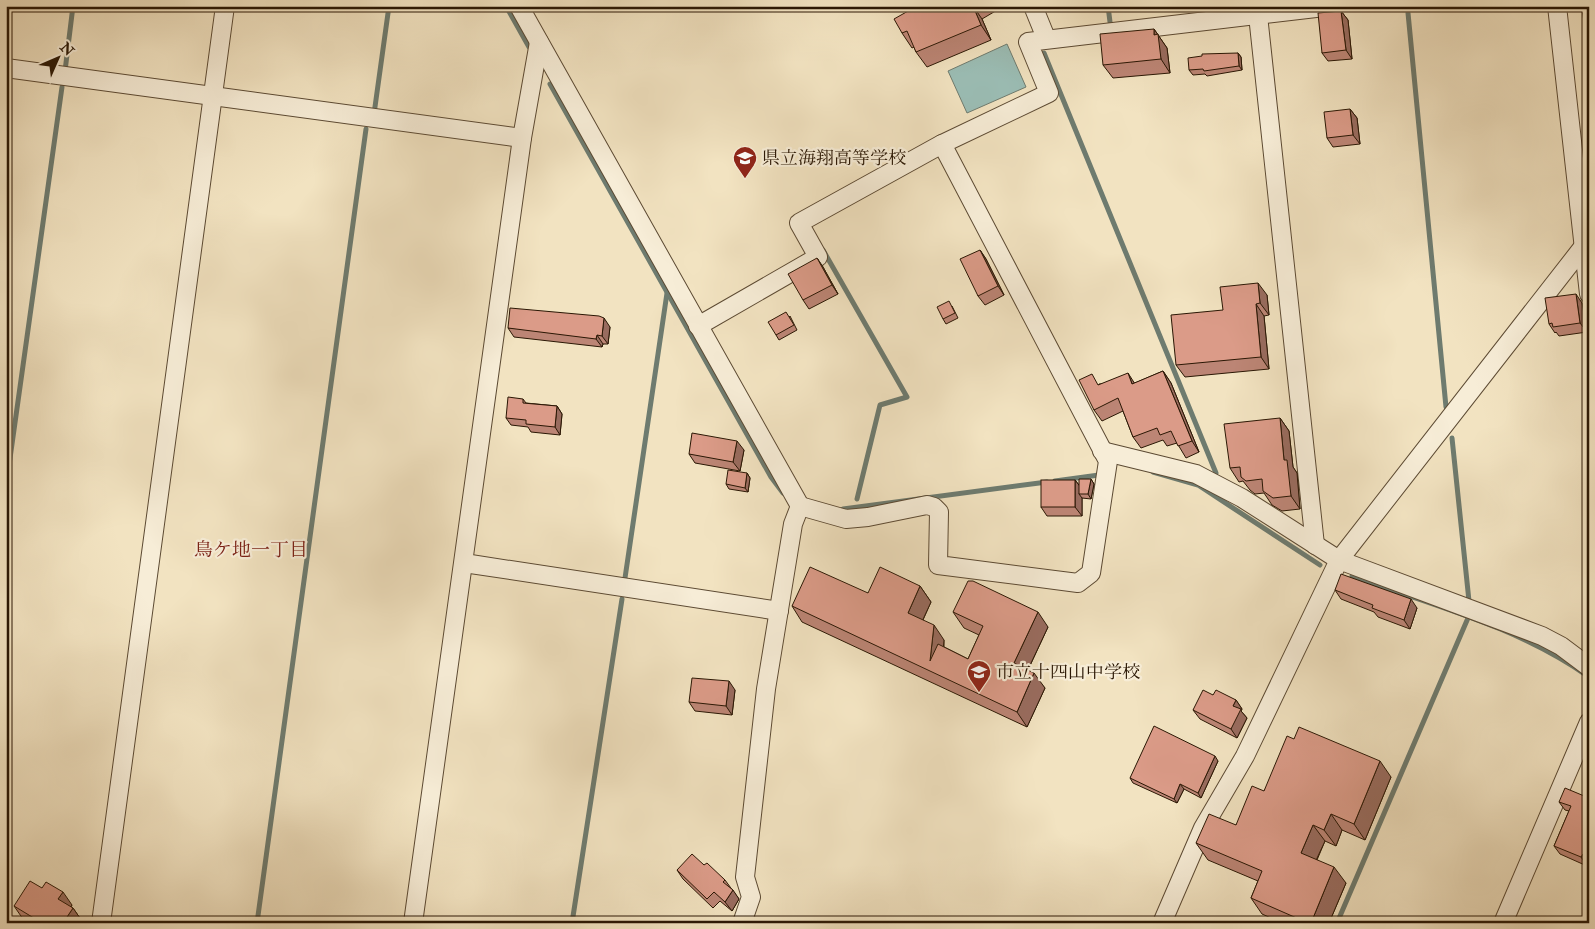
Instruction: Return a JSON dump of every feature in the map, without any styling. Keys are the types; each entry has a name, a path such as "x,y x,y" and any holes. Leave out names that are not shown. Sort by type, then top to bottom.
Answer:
{"street":[{"path":"101,923 225,6"},
{"path":"519,6 800,506 846,519 868,517 927,505 934,507 939,512 938,565 1078,583 1091,573 1108,461 942,144"},
{"path":"1033,6 1046,38"},
{"path":"698,326 818,257 799,223 942,144 1049,93 1028,42 1257,10 1333,6"},
{"path":"1557,6 1589,294"},
{"path":"1257,10 1316,544"},
{"path":"413,923 522,138 540,42"},
{"path":"6,68 522,138"},
{"path":"1162,923 1203,828 1245,756 1339,560 1583,246"},
{"path":"1102,451 1196,474 1242,498 1339,560 1542,636 1561,646 1589,666"},
{"path":"742,923 751,897 745,877 766,689 793,524 800,506"},
{"path":"464,564 778,611"},
{"path":"1502,923 1589,722"}],"water":[{"path":"1007,44 1026,87 967,113 948,71"}],"building":[{"path":"917,6 973,6 981,25 916,52 907,31 902,33 894,19"},
{"path":"1582,6 1589,6 1589,23 1584,23"},
{"path":"1341,11 1346,50 1322,53 1318,13"},
{"path":"1154,29 1154,35 1158,34 1161,59 1103,65 1100,34"},
{"path":"1238,53 1239,66 1204,71 1203,69 1189,70 1188,58 1202,56 1202,54"},
{"path":"1350,109 1353,135 1327,138 1324,112"},
{"path":"980,250 998,286 978,296 960,259"},
{"path":"817,258 832,285 803,300 788,274"},
{"path":"1258,283 1260,303 1256,304 1261,357 1176,365 1171,315 1223,310 1220,287"},
{"path":"1576,294 1580,323 1553,327 1552,323 1549,324 1545,298"},
{"path":"949,301 955,313 943,319 937,307"},
{"path":"510,308 599,316 604,318 602,336 597,335 596,339 508,328"},
{"path":"786,312 794,325 776,335 768,322"},
{"path":"1163,371 1192,441 1178,446 1171,431 1160,435 1157,428 1133,437 1118,398 1094,410 1079,380 1092,374 1098,385 1128,373 1132,384"},
{"path":"508,397 523,399 523,403 557,406 555,427 526,424 526,420 506,418"},
{"path":"1280,418 1284,460 1287,460 1291,496 1273,498 1263,491 1262,479 1246,481 1241,477 1240,467 1230,468 1224,424"},
{"path":"692,433 737,441 733,462 689,454"},
{"path":"728,470 747,473 745,488 726,484"},
{"path":"1079,479 1091,479 1088,494 1079,494"},
{"path":"1041,480 1075,480 1075,507 1041,507"},
{"path":"810,567 868,593 880,567 920,586 908,613 934,625 930,661 938,644 968,659 983,626 953,612 968,581 973,581 1038,612 1014,663 1034,673 1017,712 792,606"},
{"path":"1341,574 1411,599 1404,620 1372,608 1373,605 1335,590"},
{"path":"692,678 729,681 726,706 689,702"},
{"path":"1203,690 1213,695 1216,690 1236,700 1233,706 1241,709 1231,729 1193,710"},
{"path":"1154,726 1215,756 1198,793 1180,784 1174,799 1130,778"},
{"path":"1299,727 1380,761 1354,824 1331,814 1324,830 1313,825 1301,853 1334,867 1311,923 1251,898 1262,871 1196,843 1209,814 1236,825 1252,786 1264,791 1287,736 1294,739"},
{"path":"1565,788 1589,798 1588,856 1583,854 1581,857 1554,846 1571,806 1559,802"},
{"path":"692,854 704,865 707,863 725,880 723,882 733,890 725,902 714,892 707,899 677,870"},
{"path":"30,881 42,888 46,882 63,892 58,899 73,908 63,923 52,923 46,919 42,923 14,906"},
{"path":"755,917 762,923 750,923"}],"waterway":[{"path":"65,71 73,6"},
{"path":"374,114 389,6"},
{"path":"506,6 529,47"},
{"path":"1108,6 1110,22"},
{"path":"1408,13 1446,407"},
{"path":"1044,53 1216,473"},
{"path":"550,84 771,477 783,493"},
{"path":"6,487 62,87"},
{"path":"257,923 366,129"},
{"path":"823,250 907,397 880,405 857,499"},
{"path":"625,578 667,293"},
{"path":"1452,438 1469,601"},
{"path":"1153,472 1198,485 1320,565"},
{"path":"1055,481 1099,475"},
{"path":"843,509 1047,482"},
{"path":"1352,576 1504,631 1562,659 1589,677"},
{"path":"572,923 622,599"},
{"path":"1337,923 1468,618"}],"place":[{"name":"県立海翔高等学校","path":"745,179"},
{"name":"市立十四山中学校","path":"979,693"}],"district":[{"name":"鳥ケ地一丁目","path":"251,550"}]}
